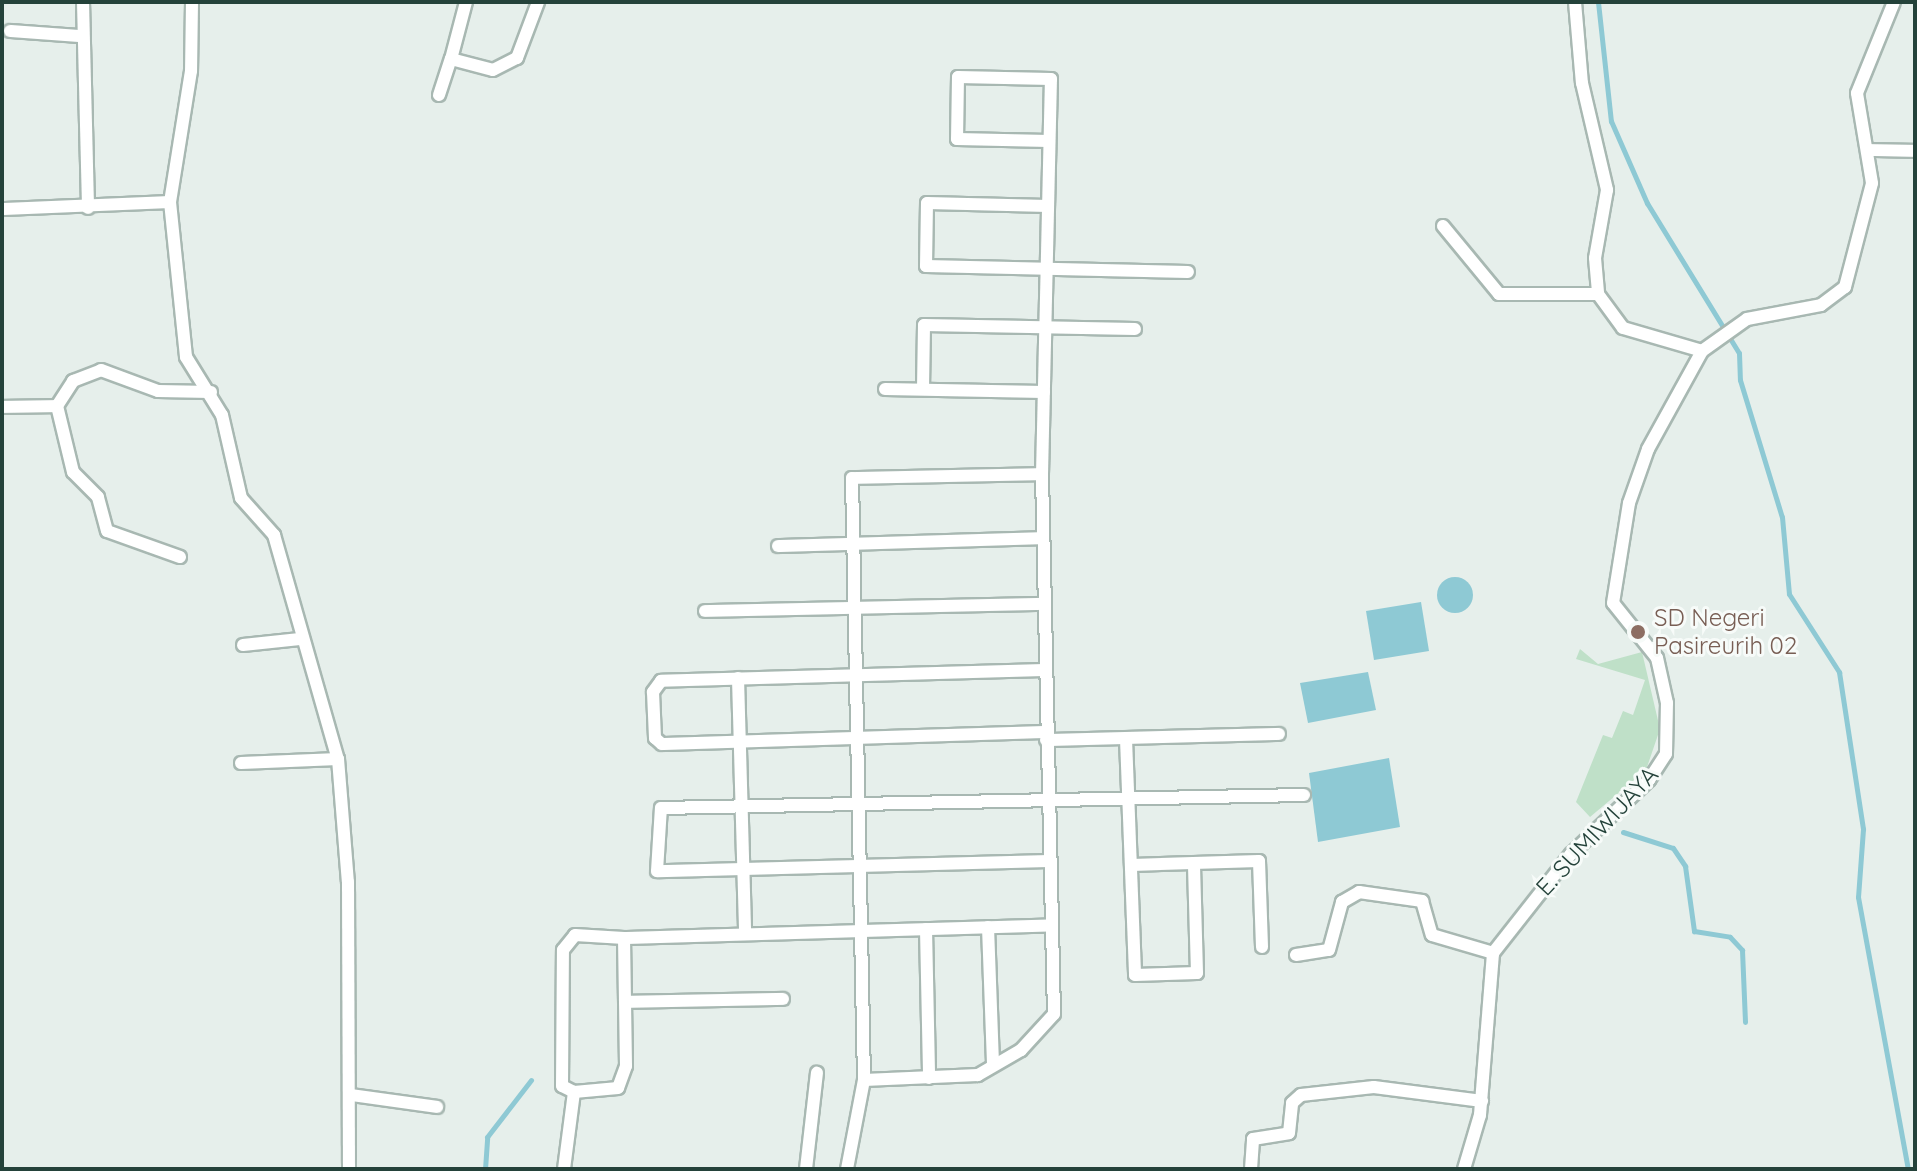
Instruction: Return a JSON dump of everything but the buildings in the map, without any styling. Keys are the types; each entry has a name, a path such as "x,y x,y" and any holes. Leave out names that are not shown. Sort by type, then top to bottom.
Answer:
{"street":[{"path":"83,2 80,36 88,208"},
{"path":"192,2 191,71 170,202 186,357 211,392 241,498 279,548 300,639 338,759 347,841 351,1095 349,1169"},
{"path":"439,95 466,2"},
{"path":"451,59 479,69 511,64 538,2"},
{"path":"1575,2 1582,83 1607,181 1595,258 1598,294 1623,328 1705,348"},
{"name":"E. SUMIWIJAYA","path":"1493,953 1571,854 1649,780 1666,754 1663,676 1651,649 1616,615 1615,567 1648,449 1705,348 1730,329 1754,317 1821,305 1845,287 1870,198 1869,150 1857,93 1894,2"},
{"path":"10,31 80,36"},
{"path":"864,1080 962,1078 1021,1050 1054,1014 1041,538 1051,79 958,77 957,139 1049,141"},
{"path":"1869,150 1915,151"},
{"path":"2,209 88,208 170,202"},
{"path":"1048,206 927,203 926,266 1188,272"},
{"path":"1443,226 1499,294 1598,294"},
{"path":"923,389 924,325 1135,329"},
{"path":"180,557 107,531 98,497 73,472 57,406 73,381 101,370 158,391 211,392"},
{"path":"885,389 1044,392"},
{"path":"2,407 57,406"},
{"path":"847,1169 864,1080 852,478 1042,474"},
{"path":"778,546 1041,538"},
{"path":"705,611 1042,604"},
{"path":"243,645 300,639"},
{"path":"1044,670 661,681 653,692 659,743 856,736 1126,739 1279,734"},
{"path":"738,678 745,934"},
{"path":"1126,739 1135,975 1197,973 1194,863"},
{"path":"241,763 338,759"},
{"path":"1049,861 657,871 661,808 1304,795"},
{"path":"1132,865 1259,861 1262,947"},
{"path":"1296,955 1329,950 1342,902 1359,892 1422,901 1432,935 1493,953 1482,1101 1464,1169"},
{"path":"624,938 622,1086 574,1092 561,1080 564,943 575,935 624,938 1051,925"},
{"path":"988,927 993,1065"},
{"path":"926,929 929,1078"},
{"path":"625,1002 783,999"},
{"path":"806,1169 817,1073"},
{"path":"1251,1169 1253,1139 1289,1133 1292,1103 1301,1095 1374,1087 1482,1101"},
{"path":"564,1169 574,1092"},
{"path":"351,1095 437,1107"}],"green space":[{"path":"1580,649 1598,664 1642,652 1660,729 1646,770 1590,817 1576,802 1603,735 1612,738 1623,711 1633,715 1645,680 1576,659"}],"water":[{"path":"1455,577 1468,582 1473,595 1468,608 1455,613 1442,608 1437,595 1442,582"},
{"path":"1421,602 1429,651 1374,660 1366,611"},
{"path":"1368,672 1376,710 1308,723 1300,683"},
{"path":"1389,758 1400,827 1318,842 1309,773"}],"waterway":[{"path":"1598,2 1611,121 1647,203 1739,353 1740,380 1782,517 1789,594 1839,672 1863,829 1858,897 1908,1169"},
{"path":"1623,832 1673,848 1685,866 1694,931 1730,937 1742,950 1745,1022"},
{"path":"485,1169 487,1137 531,1080"}],"place":[{"name":"SD Negeri Pasireurih 02","path":"1638,632"}]}
